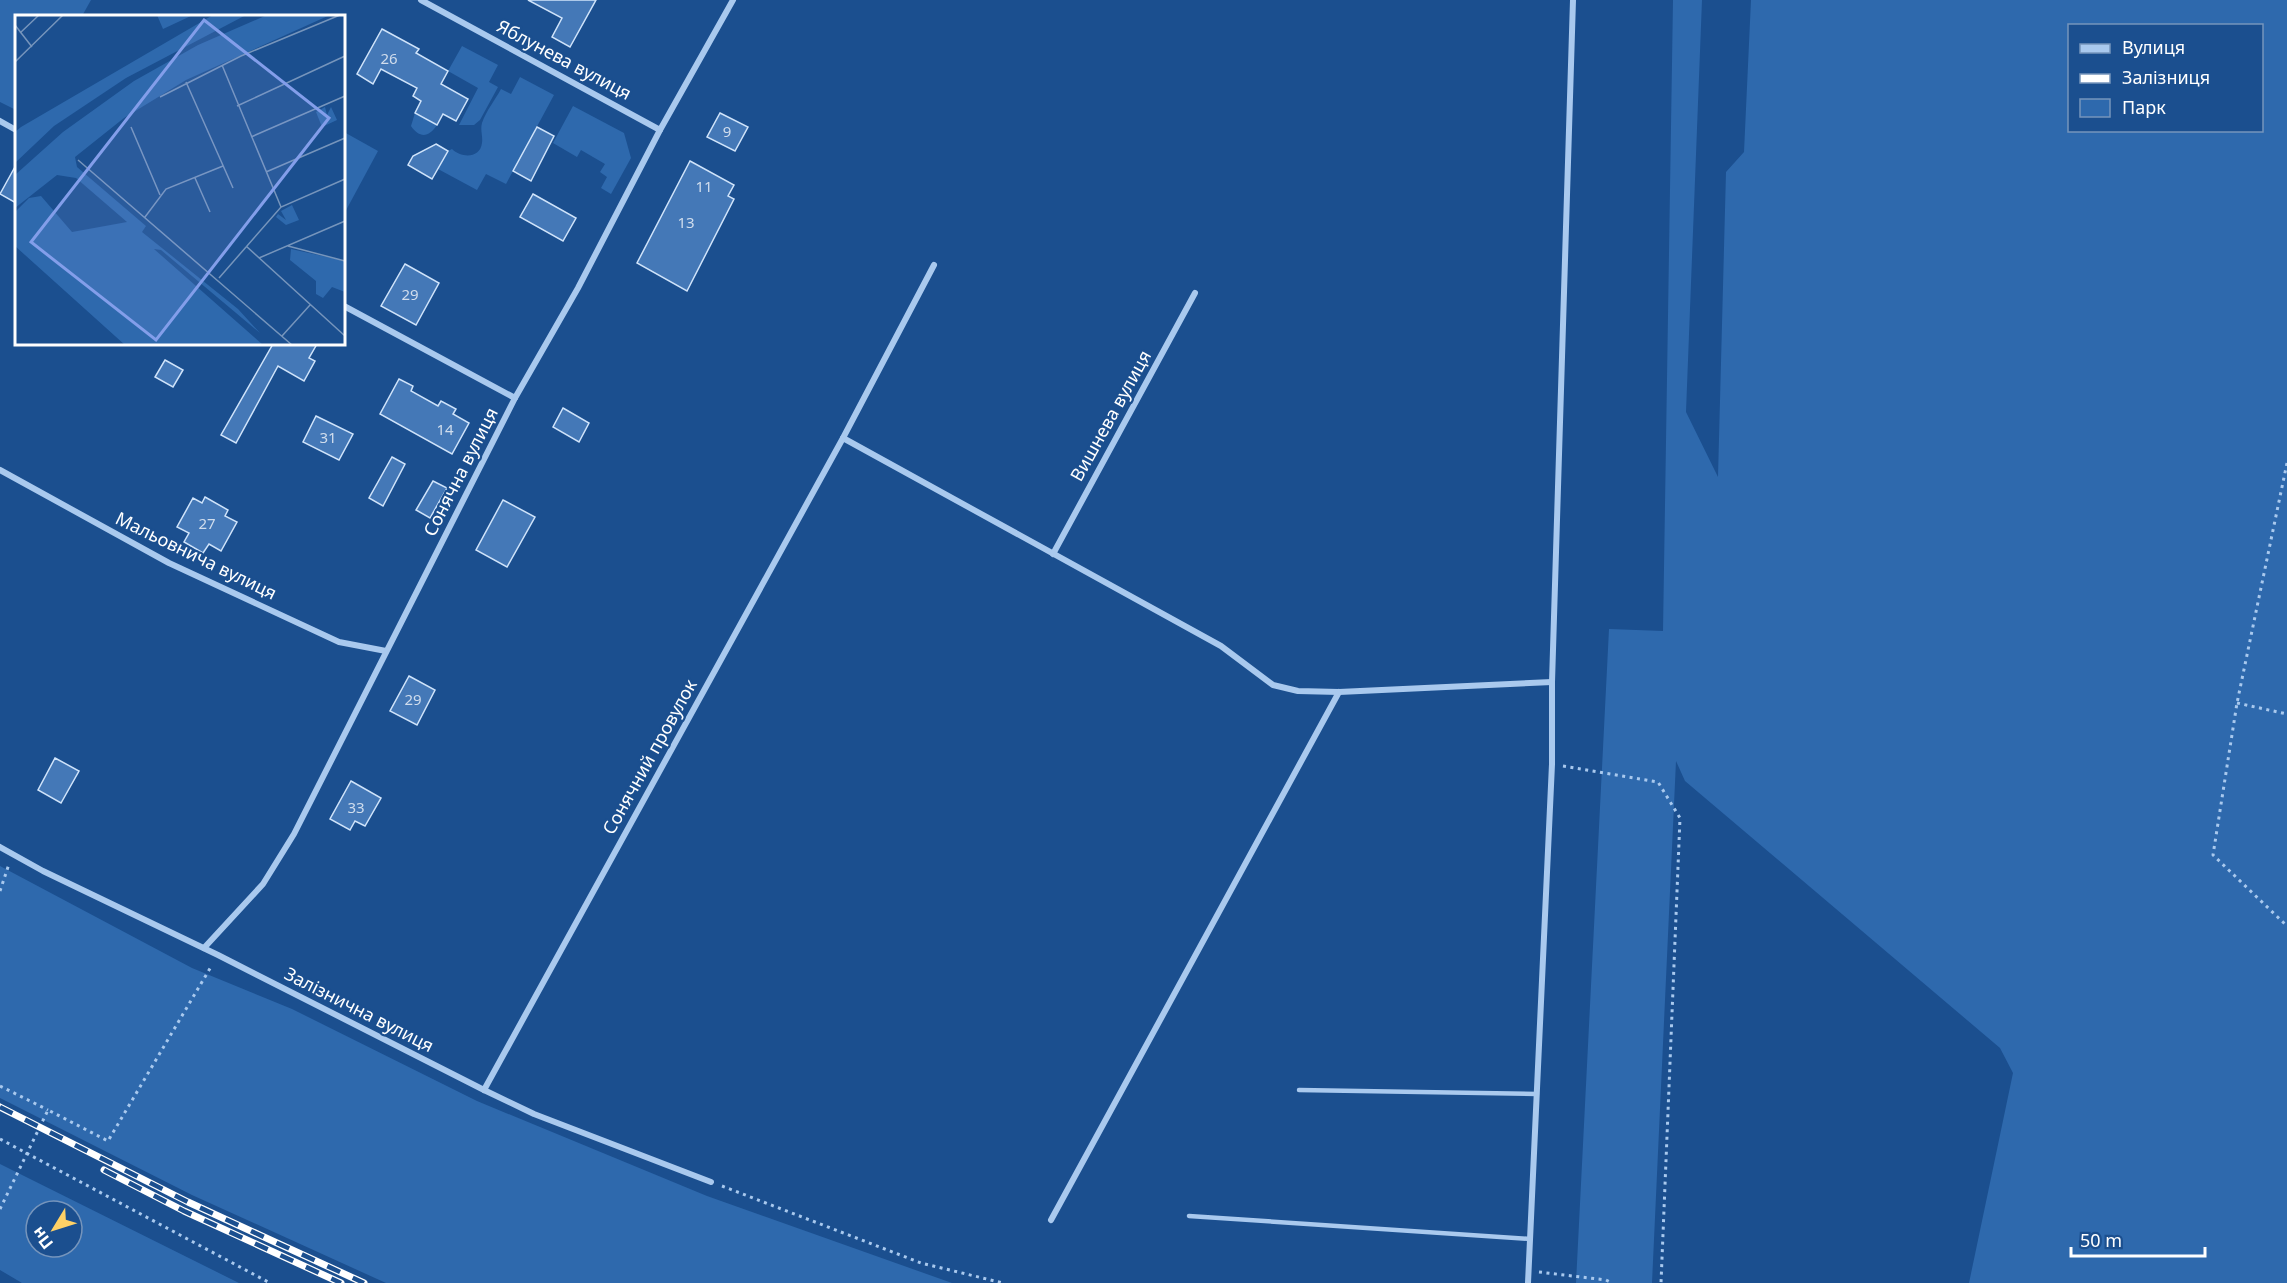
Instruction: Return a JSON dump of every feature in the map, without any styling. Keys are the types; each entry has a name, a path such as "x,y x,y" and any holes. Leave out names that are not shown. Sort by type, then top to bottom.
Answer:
{"street":[{"name":"Яблунева вулиця","path":"421,0 660,130"},
{"name":"Сонячна вулиця","path":"204,948 263,884 294,834 515,398 578,288 660,130 733,0"},
{"path":"1528,1283 1551,764 1573,0"},
{"path":"0,121 15,129"},
{"name":"Сонячний провулок","path":"484,1090 843,438 934,265"},
{"name":"Вишнева вулиця","path":"1053,554 1196,293"},
{"path":"345,307 515,398"},
{"path":"843,438 1221,646 1273,685 1298,691 1339,692 1552,682"},
{"name":"Мальовнича вулиця","path":"0,470 169,563 339,642 386,651"},
{"path":"1051,1220 1339,692"},
{"name":"Залізнична вулиця","path":"0,847 43,871 204,948 534,1114 711,1182"}],"lane":[{"path":"1299,1090 1536,1094"},
{"path":"1189,1215 1530,1239"}],"path":[{"path":"2287,462 2237,703 2213,855 2287,926"},
{"path":"2237,703 2287,714"},
{"path":"1551,764 1658,782 1680,818 1661,1283"},
{"path":"0,891 12,854"},
{"path":"0,1086 108,1142 218,955"},
{"path":"0,1209 48,1110"},
{"path":"0,1138 270,1283"},
{"path":"711,1182 921,1263 1003,1283"},
{"path":"1529,1271 1605,1280 1612,1283"}],"green space":[{"path":"0,0 91,0 83,15 15,15 15,110 0,102"},
{"path":"1673,0 1702,0 1686,412 1718,477 1726,172 1744,152 1751,0 2287,0 2287,1283 1969,1283 2013,1073 2000,1048 1685,781 1676,761 1652,1283 1576,1283 1609,629 1663,631"},
{"path":"462,46 498,65 489,82 498,87 480,120 474,125 459,125 478,88 448,71"},
{"path":"520,77 554,95 506,184 486,174 477,190 438,169 448,151 452,149 465,155 478,152 482,143 482,123 488,110 501,89 511,94"},
{"path":"573,106 624,133 631,158 611,194 601,188 607,177 600,172 605,164 581,150 577,157 553,143"},
{"path":"415,113 437,125 428,134 421,135 411,126"},
{"path":"345,133 378,151 345,212"},
{"path":"0,866 192,968 292,1009 477,1101 707,1196 952,1283 386,1283 192,1195 0,1098"},
{"path":"0,1164 70,1199 24,1199 24,1259 84,1259 84,1206 239,1283 22,1283 0,1270"}],"building":[{"path":"528,0 596,0 570,47 552,37 562,18"},
{"path":"382,29 419,49 416,53 448,71 441,84 468,99 456,121 443,114 437,125 415,113 421,101 413,96 417,88 381,69 373,84 357,74"},
{"path":"720,113 748,127 735,151 707,137"},
{"path":"537,127 554,136 531,181 513,171"},
{"path":"436,144 448,151 432,179 408,165 413,156"},
{"path":"690,161 734,185 728,196 734,199 687,291 637,263"},
{"path":"15,167 15,202 0,194"},
{"path":"533,194 576,218 563,241 520,217"},
{"path":"405,264 439,283 416,325 381,306"},
{"path":"272,345 316,345 309,358 315,361 304,381 278,366 236,443 221,435"},
{"path":"165,360 183,370 173,387 155,377"},
{"path":"399,379 413,386 411,391 438,406 441,401 456,409 453,414 469,423 452,454 380,414"},
{"path":"563,408 589,423 579,442 553,427"},
{"path":"316,416 353,434 339,460 303,442"},
{"path":"392,457 405,464 383,506 369,498"},
{"path":"433,481 447,488 430,518 416,510"},
{"path":"205,497 228,510 225,516 237,522 221,551 209,544 203,553 184,542 189,533 177,527 193,498 202,503"},
{"path":"503,500 535,517 507,567 476,550"},
{"path":"409,676 435,690 417,725 390,711"},
{"path":"55,758 79,771 61,803 38,790"},
{"path":"351,781 381,798 365,826 355,821 350,830 330,819"}],"railway":[{"path":"0,1107 188,1202 364,1283"},
{"path":"104,1170 184,1211 341,1283"}]}
